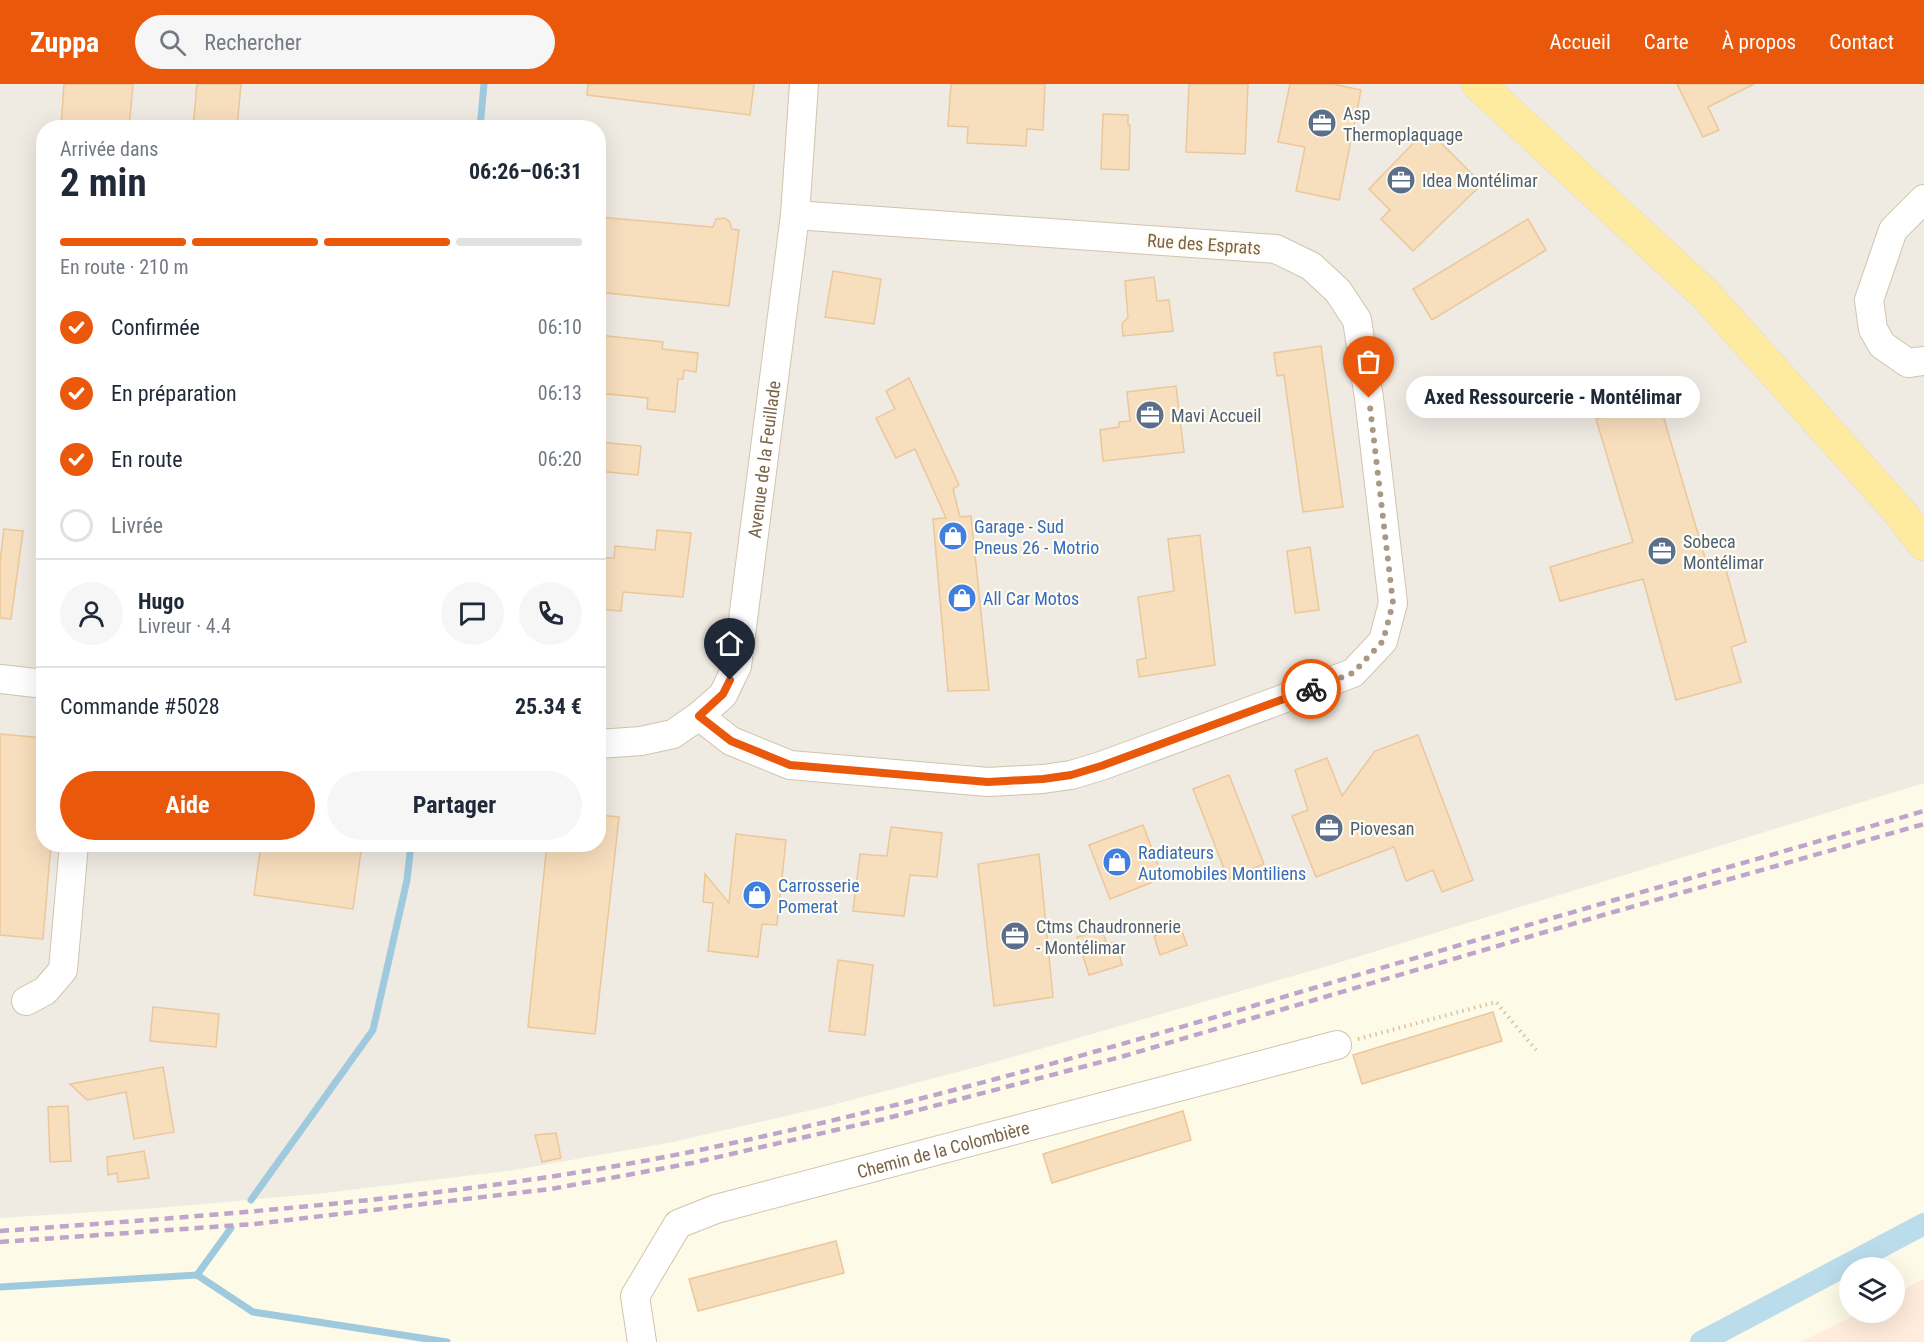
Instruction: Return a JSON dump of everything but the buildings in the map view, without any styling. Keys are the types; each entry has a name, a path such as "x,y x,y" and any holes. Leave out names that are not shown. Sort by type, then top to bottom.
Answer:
{"main road":[{"path":"1478,84 1705,294 1897,509 1924,544"}],"street":[{"name":"Avenue de la Feuillade","path":"606,743 641,741 672,734 699,716 723,694 736,666 795,215 804,84"},
{"path":"1924,199 1893,230 1869,300 1873,329 1882,345 1908,363 1924,361"},
{"name":"Rue des Esprats","path":"699,716 731,741 790,765 988,782 1071,775 1353,673 1383,641 1393,603 1369,398 1357,320 1338,291 1311,266 1276,249 795,215"},
{"path":"0,679 36,683"},
{"path":"26,1001 45,991 63,970 73,852"},
{"name":"Chemin de la Colombière","path":"642,1342 635,1296 678,1224 716,1209 1337,1045"}],"path":[{"path":"1337,1045 1496,1002 1536,1050"}],"shaded area":[{"path":"0,84 1924,84 1924,783 1334,964 995,1062 821,1108 673,1142 514,1170 325,1193 157,1208 0,1218"},
{"path":"1924,1279 1924,1342 1801,1342 1839,1323 1905,1323 1905,1289"}],"waterway":[{"path":"481,120 484,84"},
{"path":"251,1200 373,1030 407,880 410,852"},
{"path":"1701,1342 1924,1224"},
{"path":"197,1275 231,1228"},
{"path":"0,1287 197,1275 253,1312 447,1342"}],"railway":[{"path":"0,1231 260,1211 433,1193 605,1168 690,1152 862,1113 1032,1069 1924,811"},
{"path":"0,1242 254,1224 551,1189 692,1163 888,1118 1124,1056 1603,915 1924,824"}],"way so far":[{"path":"1311,689 1353,673 1383,641 1393,603 1369,398"}],"place":[{"name":"Asp Thermoplaquage","path":"1322,123"},
{"name":"Idea Montélimar","path":"1401,180"},
{"name":"Axed Ressourcerie - Montélimar","path":"1369,398"},
{"name":"Mavi Accueil","path":"1150,415"},
{"name":"Garage - Sud Pneus 26 - Motrio","path":"953,536"},
{"name":"Sobeca Montélimar","path":"1662,551"},
{"name":"All Car Motos","path":"962,598"},
{"name":"Piovesan","path":"1329,828"},
{"name":"Radiateurs Automobiles Montiliens","path":"1117,862"},
{"name":"Carrosserie Pomerat","path":"757,895"},
{"name":"Ctms Chaudronnerie - Montélimar","path":"1015,936"}],"route":[{"path":"730,680 723,694 699,716 731,741 790,765 988,782 1071,775 1311,689"}]}
